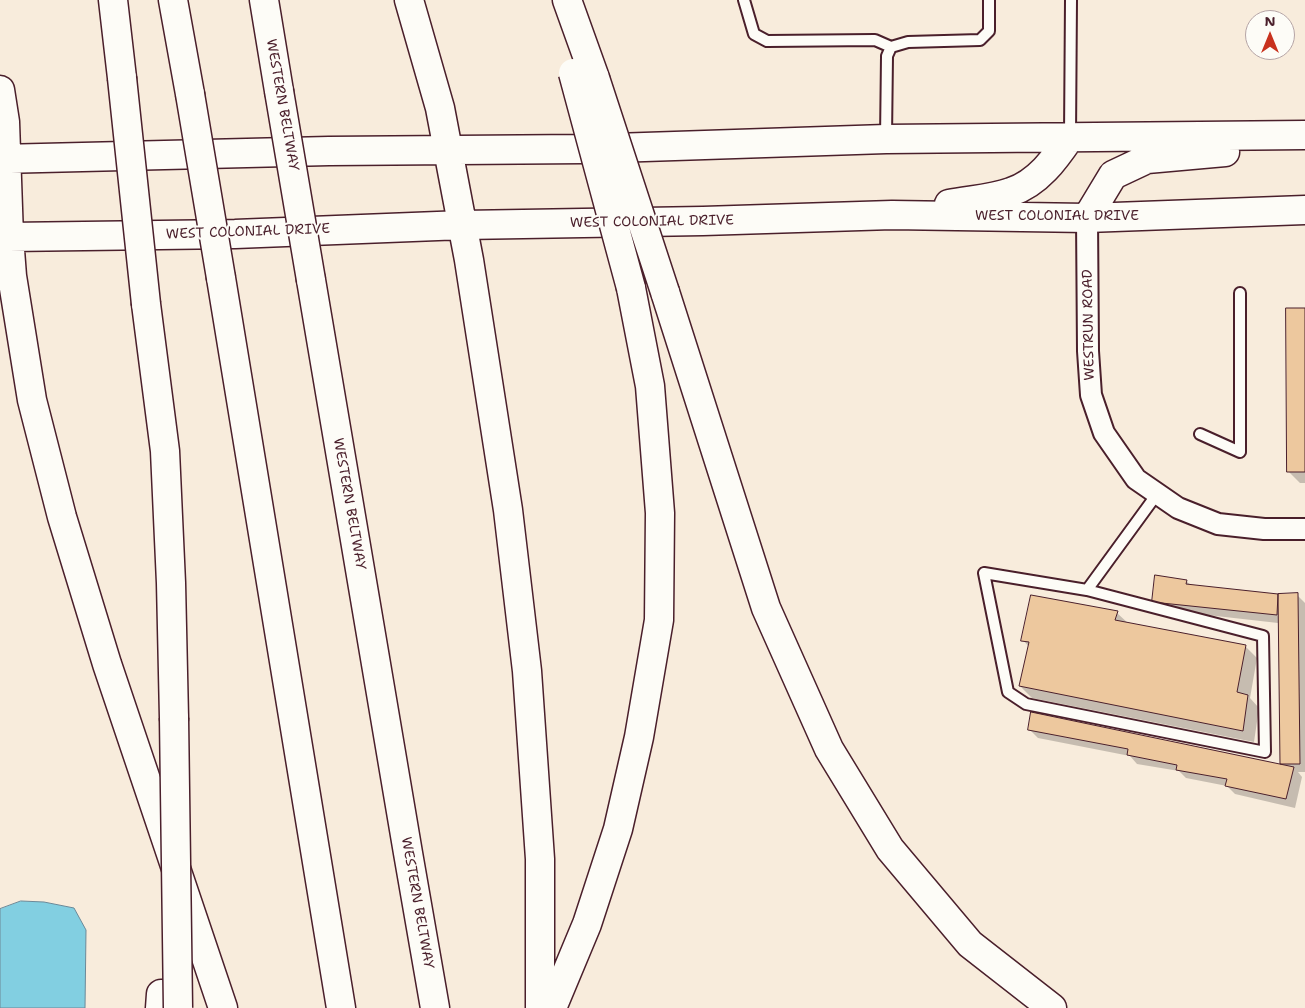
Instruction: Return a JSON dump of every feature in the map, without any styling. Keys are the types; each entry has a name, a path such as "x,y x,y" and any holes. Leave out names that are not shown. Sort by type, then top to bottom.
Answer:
{"highway":[{"path":"113,0 146,304 165,451 171,583 174,718 166,1003"},
{"path":"173,0 221,278 341,1008"},
{"name":"WESTERN BELTWAY","path":"264,0 435,1008"},
{"path":"409,0 440,108 463,225 508,510 527,671 540,859 540,1008"},
{"path":"553,0 584,75 665,292 766,608 829,749 890,849 970,944 1052,1008"},
{"path":"552,1008 587,924 618,829 639,737 658,620 660,513 650,386 567,0"},
{"path":"0,90 5,122 4,236 32,400 62,517 107,664 223,1008"},
{"path":"4,159 328,151 448,151 697,146 886,139 1305,135"},
{"path":"892,215 1012,192 1030,183 1042,172 1055,159 1070,137"},
{"path":"1087,218 1113,175 1147,159 1287,147 1305,143"},
{"name":"WEST COLONIAL DRIVE","path":"4,236 235,234 463,225 703,221 892,215 1087,218 1305,210"}],"street":[{"name":"WESTRUN ROAD","path":"1087,218 1088,351 1091,395 1104,433 1136,479 1178,508 1218,524 1264,529 1305,529"}],"lane":[{"path":"744,0 754,34 767,42 874,40 891,48"},
{"path":"886,139 887,56 891,48 908,42 980,40 990,31 988,0"},
{"path":"1070,137 1071,0"},
{"path":"1200,434 1240,452 1240,293"},
{"path":"1087,590 1157,494"},
{"path":"984,573 1087,590 1264,636 1265,752 1026,704 1008,692 984,573"}],"water":[{"path":"21,901 44,902 74,908 86,930 85,1008 0,1008 0,909"}],"building":[{"path":"1286,308 1305,308 1305,472 1287,472"},
{"path":"1155,575 1187,580 1186,584 1278,594 1277,615 1152,602"},
{"path":"1298,593 1300,764 1280,764 1278,594"},
{"path":"1031,595 1118,611 1115,620 1246,645 1237,692 1248,695 1243,731 1019,686 1029,642 1021,641"},
{"path":"1031,712 1294,767 1286,799 1225,786 1227,779 1176,770 1177,765 1127,755 1128,749 1028,730"}]}
